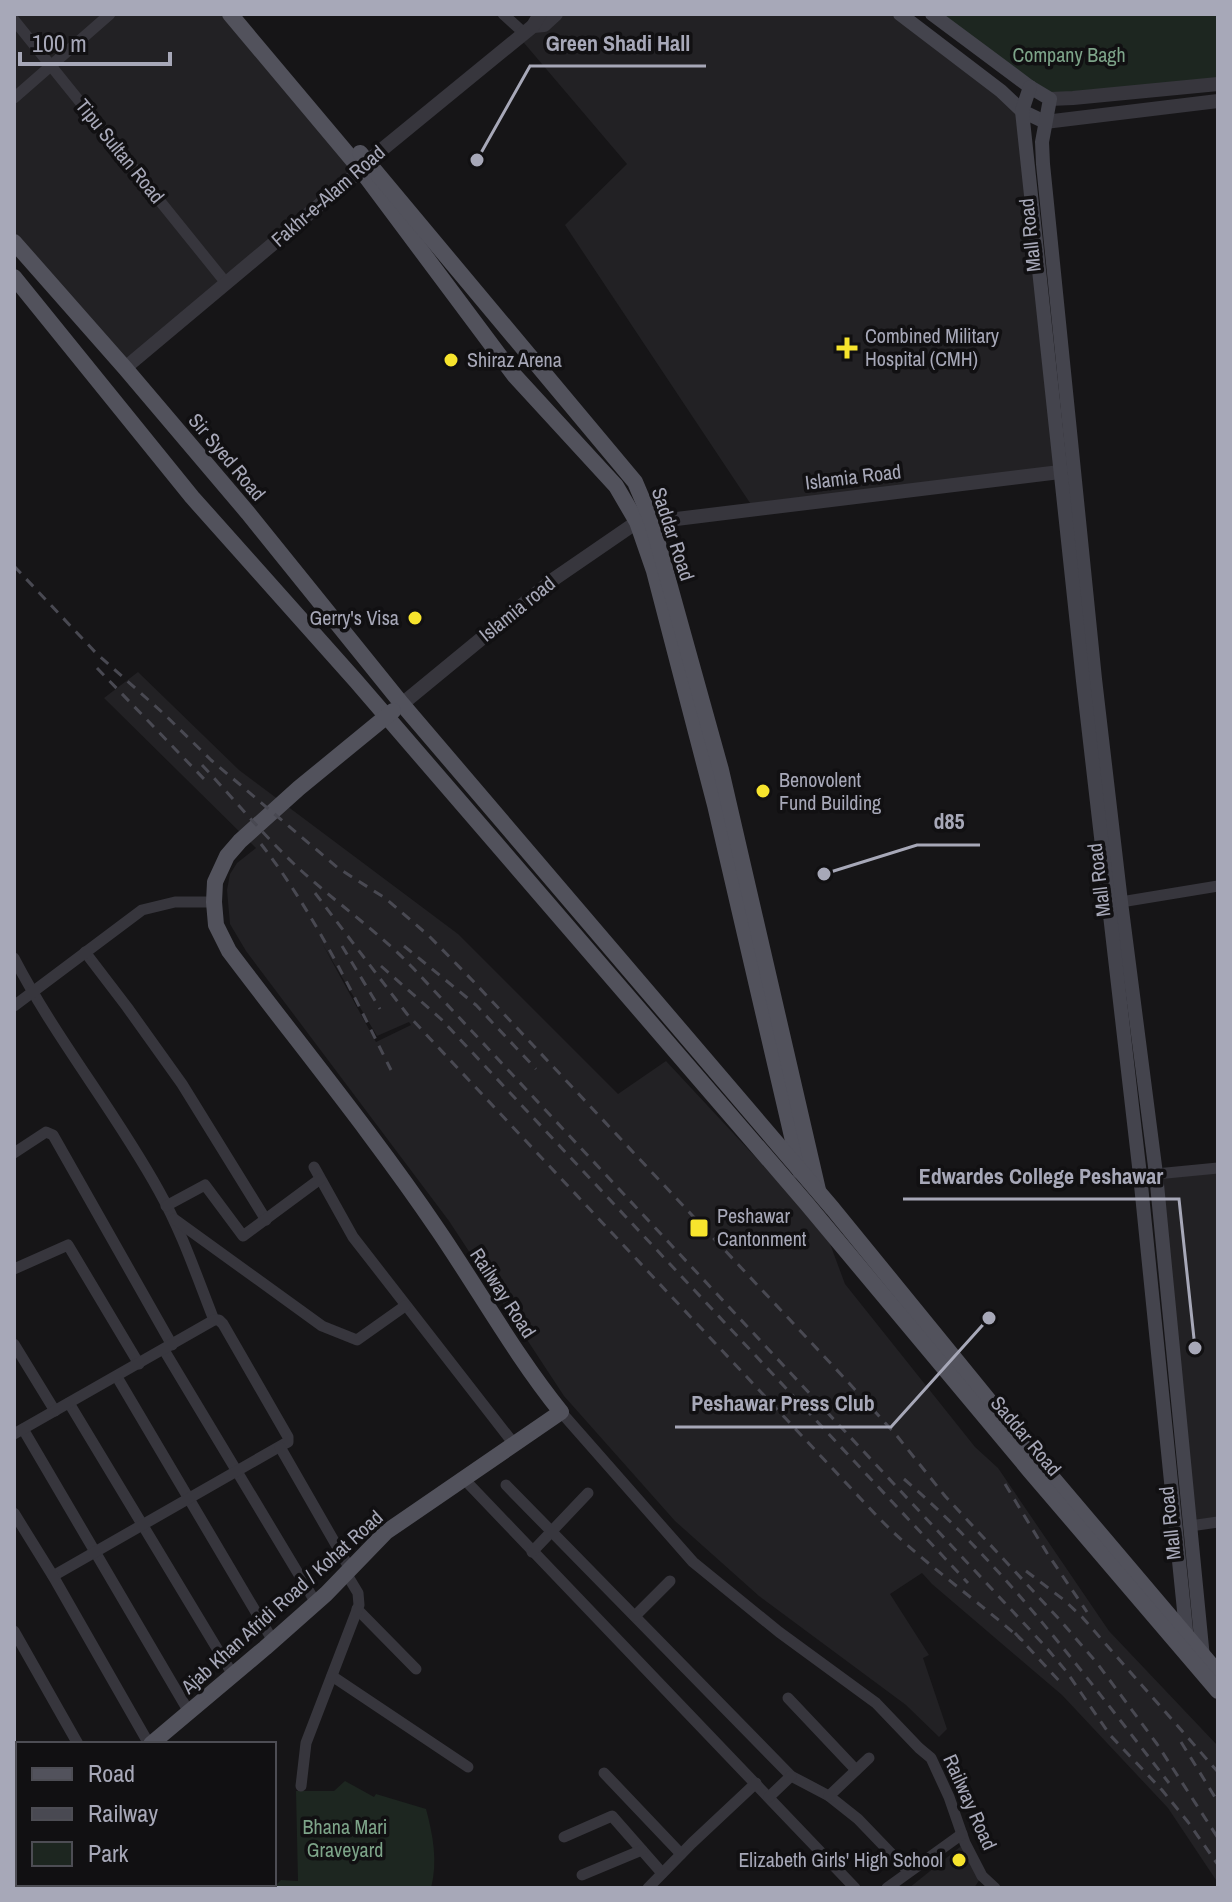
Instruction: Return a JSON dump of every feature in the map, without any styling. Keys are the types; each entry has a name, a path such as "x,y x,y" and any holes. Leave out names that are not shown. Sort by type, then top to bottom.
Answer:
{"main road":[{"name":"Saddar Road","path":"230,14 635,482 721,770 812,1198"},
{"name":"Saddar Road","path":"243,14 364,166 514,375 645,522"},
{"path":"900,14 1001,91 1022,111 1045,122"},
{"path":"932,14 1050,99"},
{"name":"Mall Road","path":"1030,87 1022,111 1190,1526 1197,1658"},
{"name":"Mall Road","path":"1050,99 1042,142 1066,471"},
{"name":"Sir Syed Road","path":"14,242 248,513 402,704"},
{"name":"Saddar Road","path":"14,277 192,497 812,1198 1187,1638 1197,1658"},
{"name":"Mall Road","path":"1089,680 1121,902 1148,1175 1187,1638"},
{"name":"Saddar Road","path":"402,704 801,1172"},
{"name":"Railway Road","path":"402,704 299,788 227,856 215,882 216,925 229,951 360,1121 437,1229 540,1386 561,1412"},
{"name":"Saddar Road","path":"788,1088 801,1172 812,1198 1012,1450 1214,1681"},
{"name":"Ajab Khan Afridi Road / Kohat Road","path":"152,1742 316,1603 386,1532 561,1412"}],"street":[{"path":"14,98 110,14"},
{"path":"503,14 532,24"},
{"name":"Fakhr-e-Alam Road","path":"125,368 532,24 544,25 556,14"},
{"name":"Tipu Sultan Road","path":"14,20 226,283"},
{"path":"1050,99 1218,84"},
{"path":"1045,122 1218,101"},
{"name":"Islamia Road","path":"645,522 1066,471"},
{"name":"Islamia road","path":"402,704 554,579 645,522"},
{"path":"1121,902 1218,886"},
{"path":"14,1006 142,910 175,902 214,902"},
{"path":"85,952 182,1084 266,1220"},
{"path":"14,958 32,993 81,1065 159,1192 214,1320"},
{"path":"14,1153 46,1132 53,1135 237,1471 316,1603"},
{"path":"314,1167 353,1237 514,1444"},
{"path":"1148,1175 1218,1168"},
{"path":"168,1211 205,1185 243,1236 320,1179"},
{"path":"168,1211 322,1326 357,1340 405,1306"},
{"path":"14,1269 68,1245 139,1364"},
{"path":"53,1576 95,1552 143,1525 189,1498 288,1442 288,1437 219,1320 214,1320 19,1432 95,1552 189,1712"},
{"path":"14,1344 55,1411"},
{"path":"117,1377 273,1641"},
{"path":"69,1403 233,1675"},
{"name":"Railway Road","path":"561,1412 693,1562 779,1632 876,1703 931,1758 982,1876"},
{"path":"280,1447 348,1571 358,1593 359,1605 306,1743 301,1786"},
{"path":"464,1479 855,1888"},
{"path":"506,1485 791,1776 829,1796 858,1819 908,1871"},
{"path":"532,1552 588,1493"},
{"path":"15,1517 53,1576 149,1742"},
{"path":"1190,1526 1218,1522"},
{"path":"635,1616 670,1581"},
{"path":"357,1609 416,1669"},
{"path":"14,1631 77,1742"},
{"path":"332,1676 468,1767"},
{"path":"788,1698 856,1770"},
{"path":"829,1796 869,1758"},
{"path":"604,1773 681,1854"},
{"path":"769,1797 791,1776"},
{"path":"648,1888 756,1783"},
{"path":"564,1837 612,1816 662,1873"},
{"path":"887,1888 962,1834"},
{"path":"582,1875 642,1850"},
{"path":"974,1888 982,1876 995,1888"}],"shaded area":[{"path":"14,14 230,14 361,170 125,368 14,242"},
{"name":"Combined Military Hospital (CMH)","path":"556,14 896,14 1022,111 1060,472 754,509 565,225 627,164 519,37"},
{"path":"138,672 239,770 458,934 618,1094 666,1061 826,1233 845,1284 975,1447 998,1468 1109,1631 1218,1746 1218,1883 1168,1808 1062,1695 922,1573 890,1594 929,1655 923,1658 947,1729 939,1737 906,1705 759,1596 675,1521 564,1396 449,1221 246,951 230,924 227,890 230,874 237,863 256,848 104,698","holes":["323,945 377,1036 409,1022 411,1025 376,1042"]},
{"path":"1218,1168 1218,1522 1190,1526 1156,1174"},
{"name":"Elizabeth Girls' High School","path":"965,1843 982,1876 974,1888 909,1888"}],"green space":[{"name":"Company Bagh","path":"935,14 1218,14 1218,83 1050,99"},
{"name":"Bhana Mari Graveyard","path":"345,1781 374,1797 376,1794 426,1809 434,1848 431,1888 273,1888 281,1880 298,1881 296,1791 334,1791"}],"railway":[{"path":"14,566 96,653 211,760 338,868 385,898 429,936 473,981 849,1383 945,1496 1059,1619 1097,1663 1157,1744 1218,1838"},
{"path":"97,668 205,780"},
{"path":"202,765 291,861 413,968 1045,1646 1110,1735 1162,1790 1218,1865"},
{"path":"261,844 315,925 391,1070"},
{"path":"315,893 407,1014 876,1515 1023,1641"},
{"path":"342,946 380,1009"},
{"path":"404,946 476,1005 536,1069"},
{"path":"381,966 441,1019 968,1583"},
{"path":"904,1479 1011,1586 1076,1663 1169,1783"},
{"path":"1005,1484 1087,1612"},
{"path":"1026,1571 1082,1617 1218,1772"},
{"path":"1015,1633 1061,1683"},
{"path":"1181,1742 1218,1802"}],"place":[{"name":"Green Shadi Hall","path":"477,160"},
{"name":"Combined Military Hospital (CMH)","path":"847,348"},
{"name":"Shiraz Arena","path":"451,360"},
{"name":"Gerry's Visa","path":"415,618"},
{"name":"Benovolent Fund Building","path":"763,791"},
{"name":"d85","path":"824,874"},
{"name":"Peshawar Cantonment","path":"699,1228"},
{"name":"Peshawar Press Club","path":"989,1318"},
{"name":"Edwardes College Peshawar","path":"1195,1348"},
{"name":"Elizabeth Girls' High School","path":"959,1860"}]}
